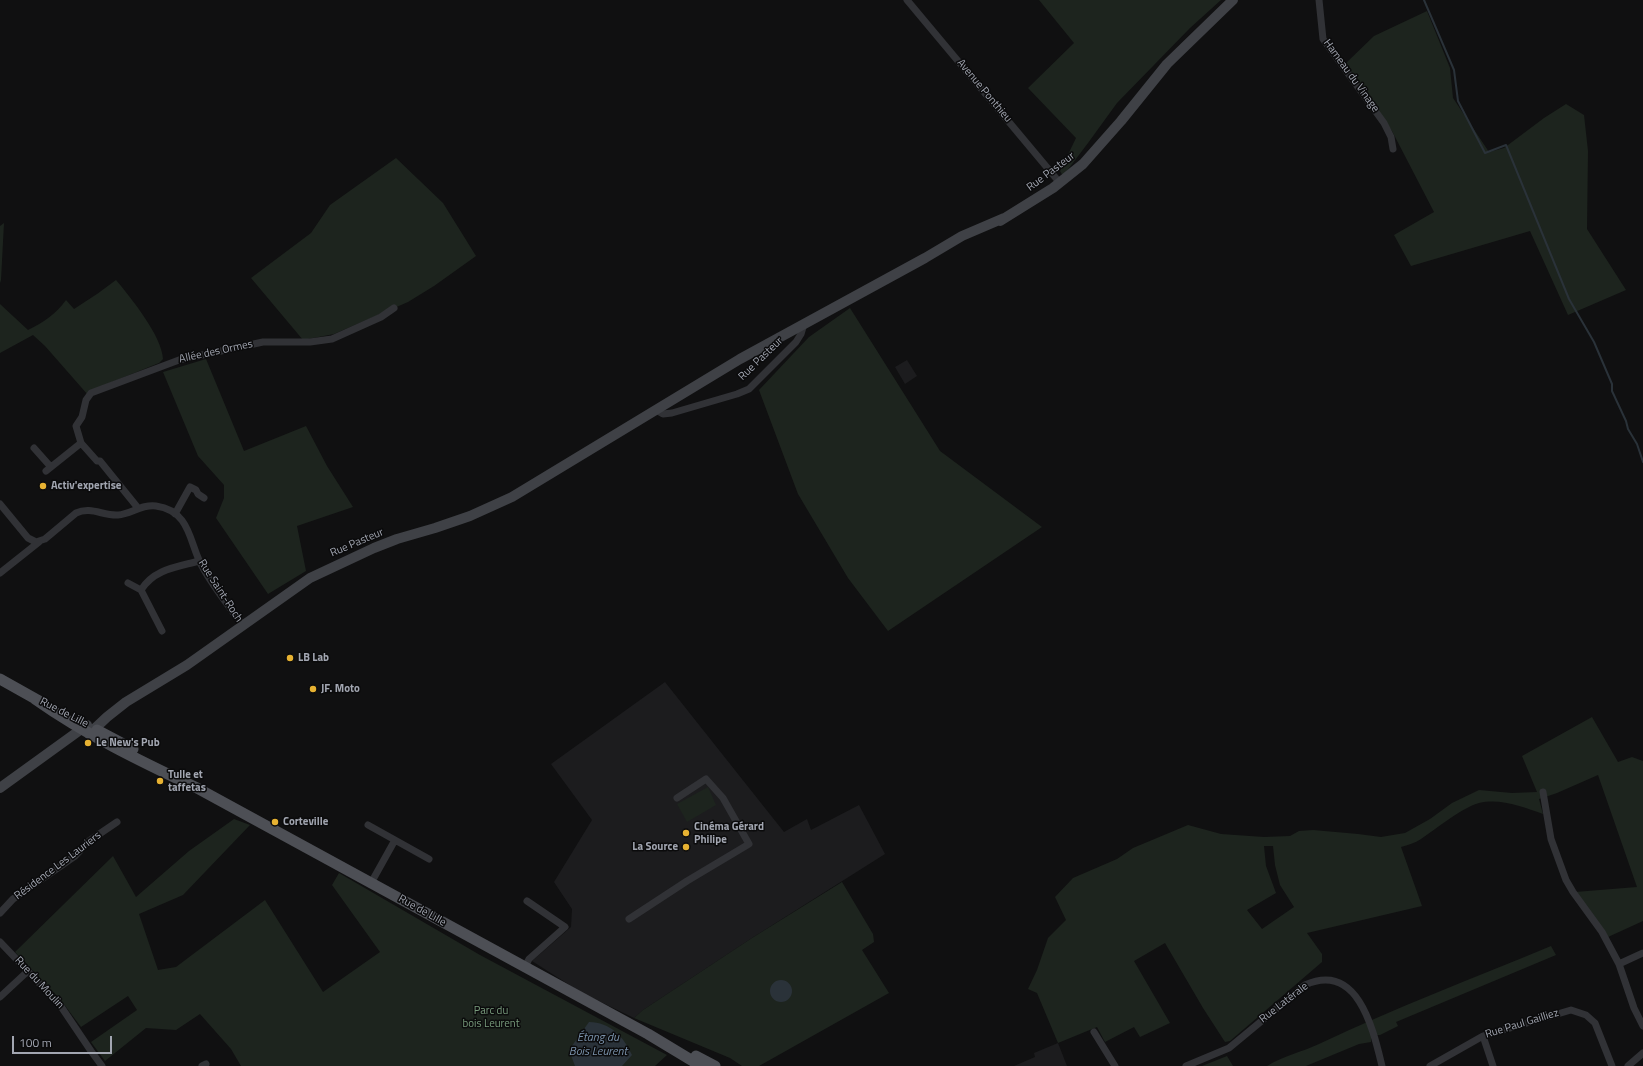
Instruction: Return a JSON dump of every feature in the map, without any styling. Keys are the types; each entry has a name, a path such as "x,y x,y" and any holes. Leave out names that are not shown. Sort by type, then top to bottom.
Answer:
{"main road":[{"name":"Rue Pasteur","path":"0,788 126,702 187,665 294,588 323,571 398,539 448,524 490,508 538,482 735,362 925,258 989,229 1004,218 1039,198 1083,164 1106,137 1126,106 1138,92 1151,82 1177,53 1233,0"},
{"name":"Rue de Lille","path":"0,679 35,699 64,720 88,729 148,757 197,788 706,1065"}],"street":[{"name":"Avenue Ponthieu","path":"907,0 1060,183"},
{"name":"Hameau du Vinage","path":"1320,0 1323,38 1384,123 1391,137 1393,149"},
{"name":"Allée des Ormes","path":"81,443 77,424 82,417 86,400 96,391 168,363 186,358 263,342 310,342 332,339 381,317 394,308"},
{"name":"Rue Pasteur","path":"656,410 663,414 672,413 737,394 749,389 796,342 801,334 804,324"},
{"path":"34,448 48,468 81,443 97,461 100,461 138,508"},
{"path":"175,514 187,484 204,498"},
{"path":"0,504 30,540 39,542"},
{"name":"Rue Saint-Roch","path":"0,574 76,513 82,510 90,509 117,515 138,508 157,506 167,509 182,520 189,531 199,561 243,626"},
{"path":"141,590 154,575 199,561"},
{"path":"128,583 141,590 162,631"},
{"path":"629,919 687,881 749,844 723,798 706,779 677,798"},
{"path":"1543,792 1551,838 1568,885 1602,932 1618,964 1634,1008 1643,1026"},
{"name":"Résidence Les Lauriers","path":"0,913 13,899 75,856 89,841 117,822"},
{"path":"368,825 430,859"},
{"path":"371,883 395,840"},
{"path":"525,967 529,959 565,927 527,901"},
{"name":"Rue du Moulin","path":"0,942 64,1010 102,1066"},
{"path":"1618,964 1643,953"},
{"path":"0,997 28,971"},
{"name":"Rue Latérale","path":"1186,1066 1229,1048 1301,988 1312,982 1332,981 1350,989 1361,1003 1376,1040 1382,1066"},
{"name":"Rue Paul Gailliez","path":"1430,1066 1483,1036 1571,1010 1578,1011 1590,1017 1598,1027 1612,1066"},
{"path":"1094,1032 1115,1066"},
{"path":"1483,1036 1493,1066"},
{"path":"1628,1066 1643,1053"}],"shaded area":[{"path":"907,360 917,376 905,384 895,367"},
{"path":"665,682 784,832 807,819 811,830 859,805 885,854 752,938 643,1010 634,1018 582,993 532,961 571,927 572,909 554,882 592,820 551,764"},
{"path":"1058,1043 1067,1066 1014,1066 1035,1057 1034,1053"}],"green space":[{"path":"1039,0 1221,0 1190,28 1117,103 1063,176 1060,171 1076,138 1028,88 1074,43"},
{"path":"1427,11 1450,68 1453,98 1489,152 1504,148 1544,118 1566,104 1584,115 1588,151 1587,229 1626,290 1568,315 1530,231 1411,266 1394,235 1434,212 1392,131 1345,64 1374,36"},
{"path":"396,158 443,203 476,256 434,286 408,302 334,334 303,340 251,278 311,233 330,205"},
{"path":"4,223 1,280 0,283 0,226"},
{"path":"116,280 130,297 152,329 157,339 163,359 159,363 97,388 88,395 45,346 33,335 0,353 0,304 28,330 49,317 66,300 74,309"},
{"path":"850,308 940,451 1042,527 888,631 848,578 798,494 759,390 809,337"},
{"path":"206,359 244,451 306,426 327,466 353,507 297,526 306,571 268,594 216,518 224,498 224,485 198,456 163,372"},
{"path":"1592,717 1618,762 1632,757 1643,761 1643,921 1608,937 1575,892 1637,887 1598,775 1557,793 1539,799 1543,814 1504,802 1479,803 1465,809 1419,840 1401,847 1422,906 1307,933 1322,954 1322,962 1230,1041 1225,1042 1165,943 1134,961 1170,1023 1140,1037 1134,1027 1105,1042 1097,1027 1058,1043 1037,993 1028,989 1037,970 1048,938 1066,920 1055,897 1073,878 1117,859 1133,848 1188,825 1221,834 1264,837 1290,836 1299,831 1313,830 1381,837 1405,833 1430,819 1452,803 1479,790 1512,793 1537,792 1522,756","holes":["1264,846 1273,846 1275,865 1280,885 1294,907 1262,929 1247,910 1276,893 1266,866"]},
{"path":"708,787 716,805 687,822 677,804"},
{"name":"Parc du bois Leurent","path":"234,819 250,825 183,895 139,914 158,970 176,967 265,900 323,992 380,952 332,885 339,873 480,955 667,1055 655,1066 241,1066 231,1049 200,1014 176,1030 146,1028 105,1061 91,1042 137,1010 128,996 81,1027 60,999 15,952 113,856 136,897 189,851"},
{"path":"842,882 873,934 874,942 862,950 889,993 759,1066 742,1066 730,1058 634,1018 643,1010 752,938"},
{"path":"1551,946 1556,955 1396,1022 1398,1026 1380,1035 1371,1035 1371,1042 1359,1044 1306,1066 1267,1066 1279,1059 1313,1047 1406,1006"},
{"path":"1227,1056 1233,1066 1202,1066"}],"water":[{"path":"781,980 789,983 792,991 789,999 781,1002 773,999 770,991 773,983"},
{"name":"Étang du Bois Leurent","path":"589,1022 597,1023 610,1028 625,1042 632,1055 622,1066 575,1066 569,1050"}],"waterway":[{"path":"1424,0 1454,70 1458,101 1485,153 1506,145 1569,299 1594,342 1612,384 1612,391 1626,421 1628,429 1637,444 1643,462"}],"place":[{"name":"Activ'expertise","path":"43,486"},
{"name":"LB Lab","path":"290,658"},
{"name":"JF. Moto","path":"313,689"},
{"name":"Le New's Pub","path":"88,743"},
{"name":"Tulle et taffetas","path":"160,781"},
{"name":"Corteville","path":"275,822"},
{"name":"Cinéma Gérard Philipe","path":"686,833"},
{"name":"La Source","path":"686,847"}]}
